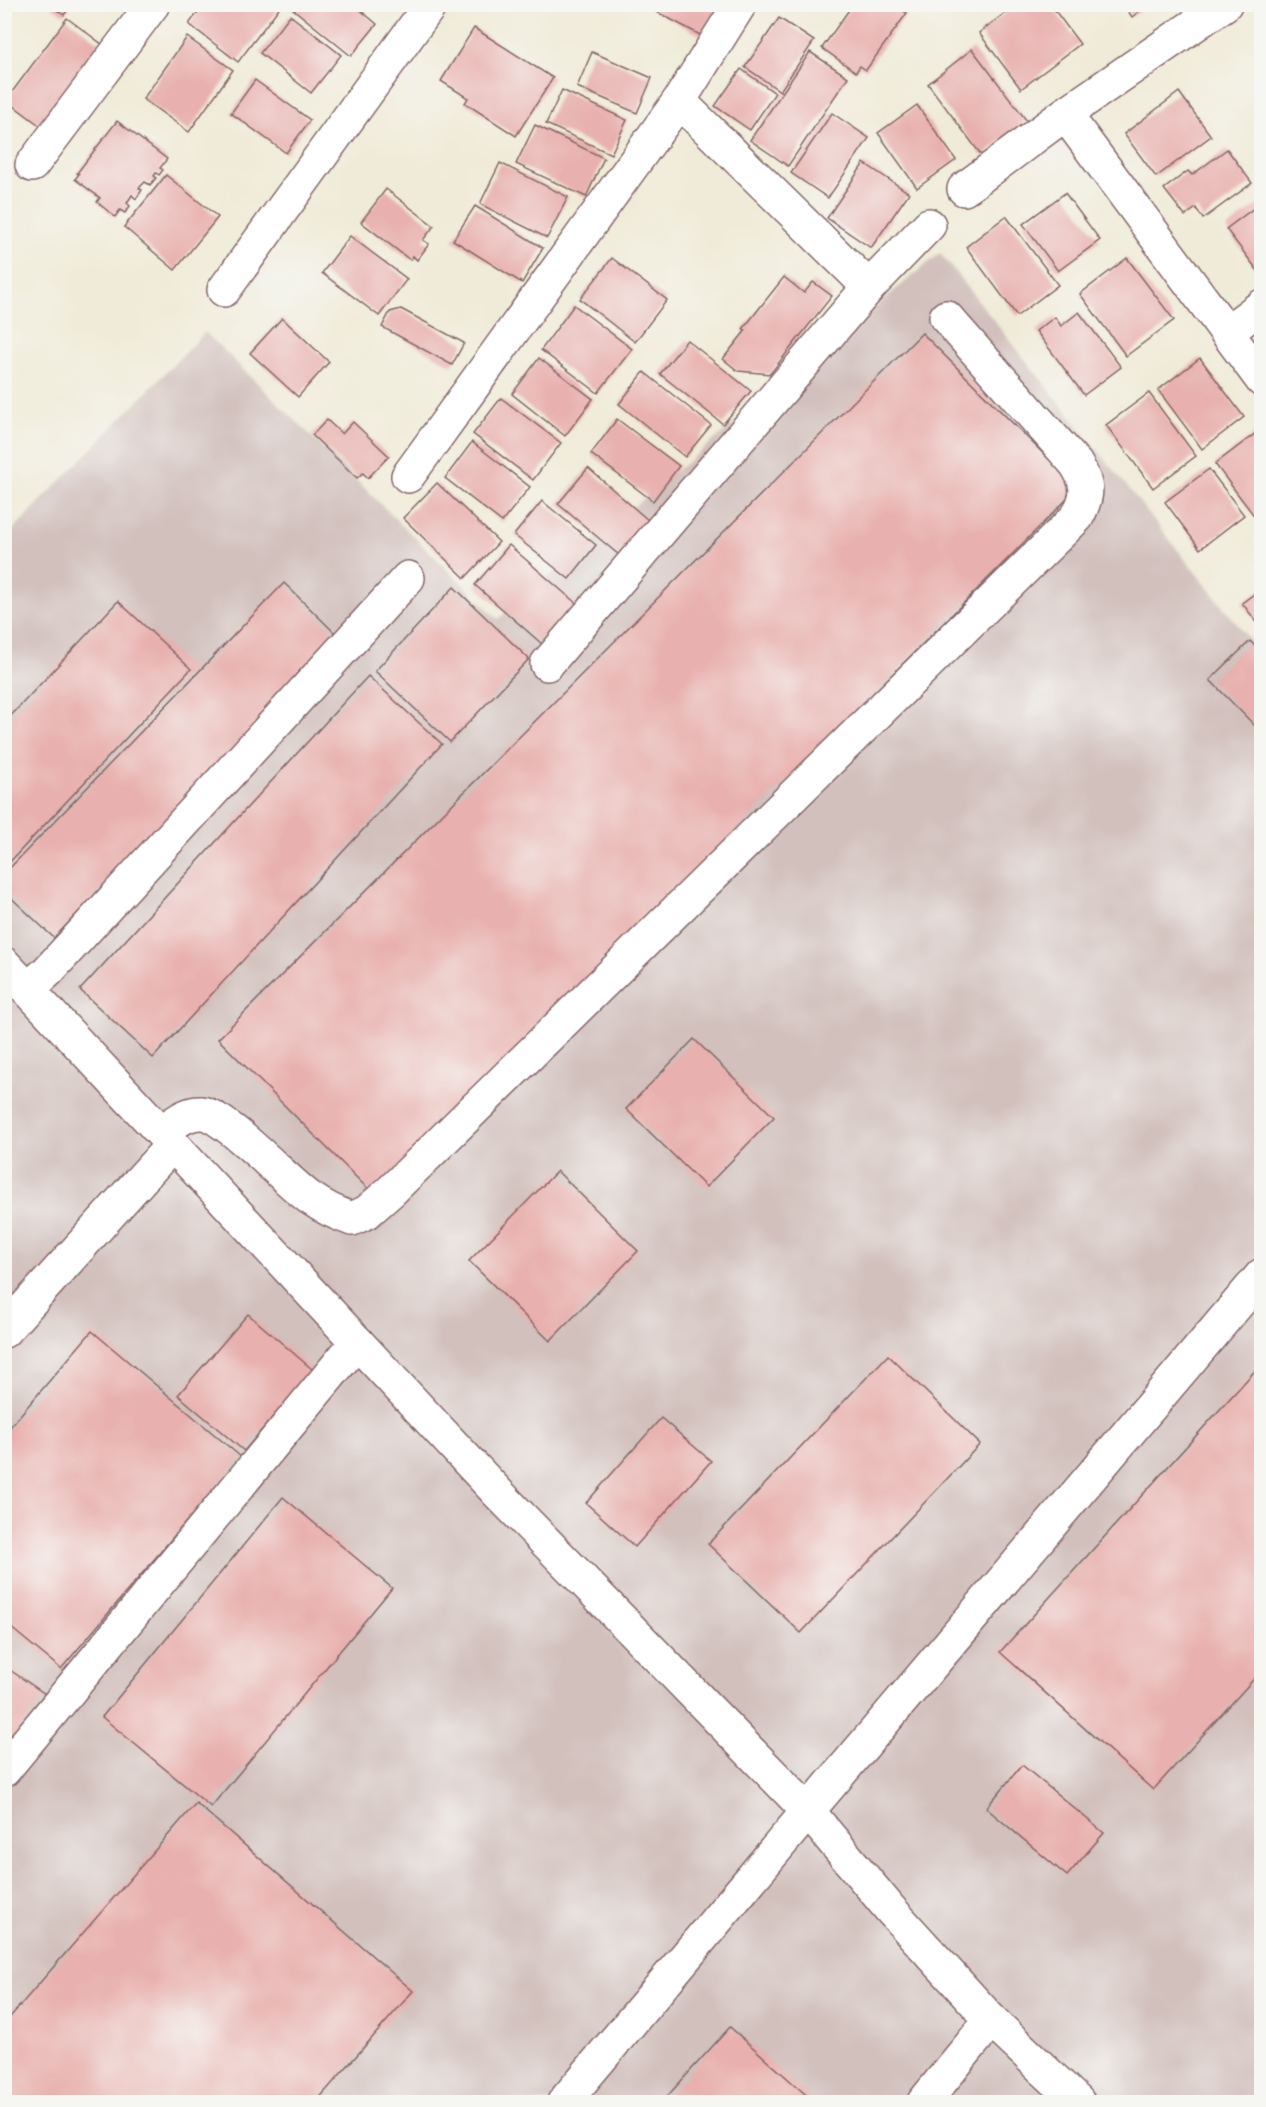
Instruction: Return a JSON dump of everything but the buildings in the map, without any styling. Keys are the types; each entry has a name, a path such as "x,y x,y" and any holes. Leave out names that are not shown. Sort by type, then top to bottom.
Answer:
{"street":[{"path":"32,165 153,4"},
{"path":"224,290 431,4"},
{"path":"408,476 679,101 740,4"},
{"path":"964,189 1065,114 1225,4"},
{"path":"679,101 869,287"},
{"path":"1065,114 1262,380"},
{"path":"547,664 869,287 929,225"},
{"path":"1227,332 1262,306"},
{"path":"4,1331 167,1138 190,1114 204,1113 229,1128 310,1198 332,1211 352,1219 367,1212 392,1191 1077,517 1085,502 1086,481 1076,464 945,317"},
{"path":"28,989 48,971 408,578"},
{"path":"4,964 498,1493 808,1810 890,1909 992,2020 1078,2103"},
{"path":"564,2103 808,1810 1262,1275"},
{"path":"4,1770 357,1342"},
{"path":"924,2103 992,2020"}],"shaded area":[{"path":"940,253 1261,654 1261,2102 5,2102 4,539 205,332 498,619"}]}
